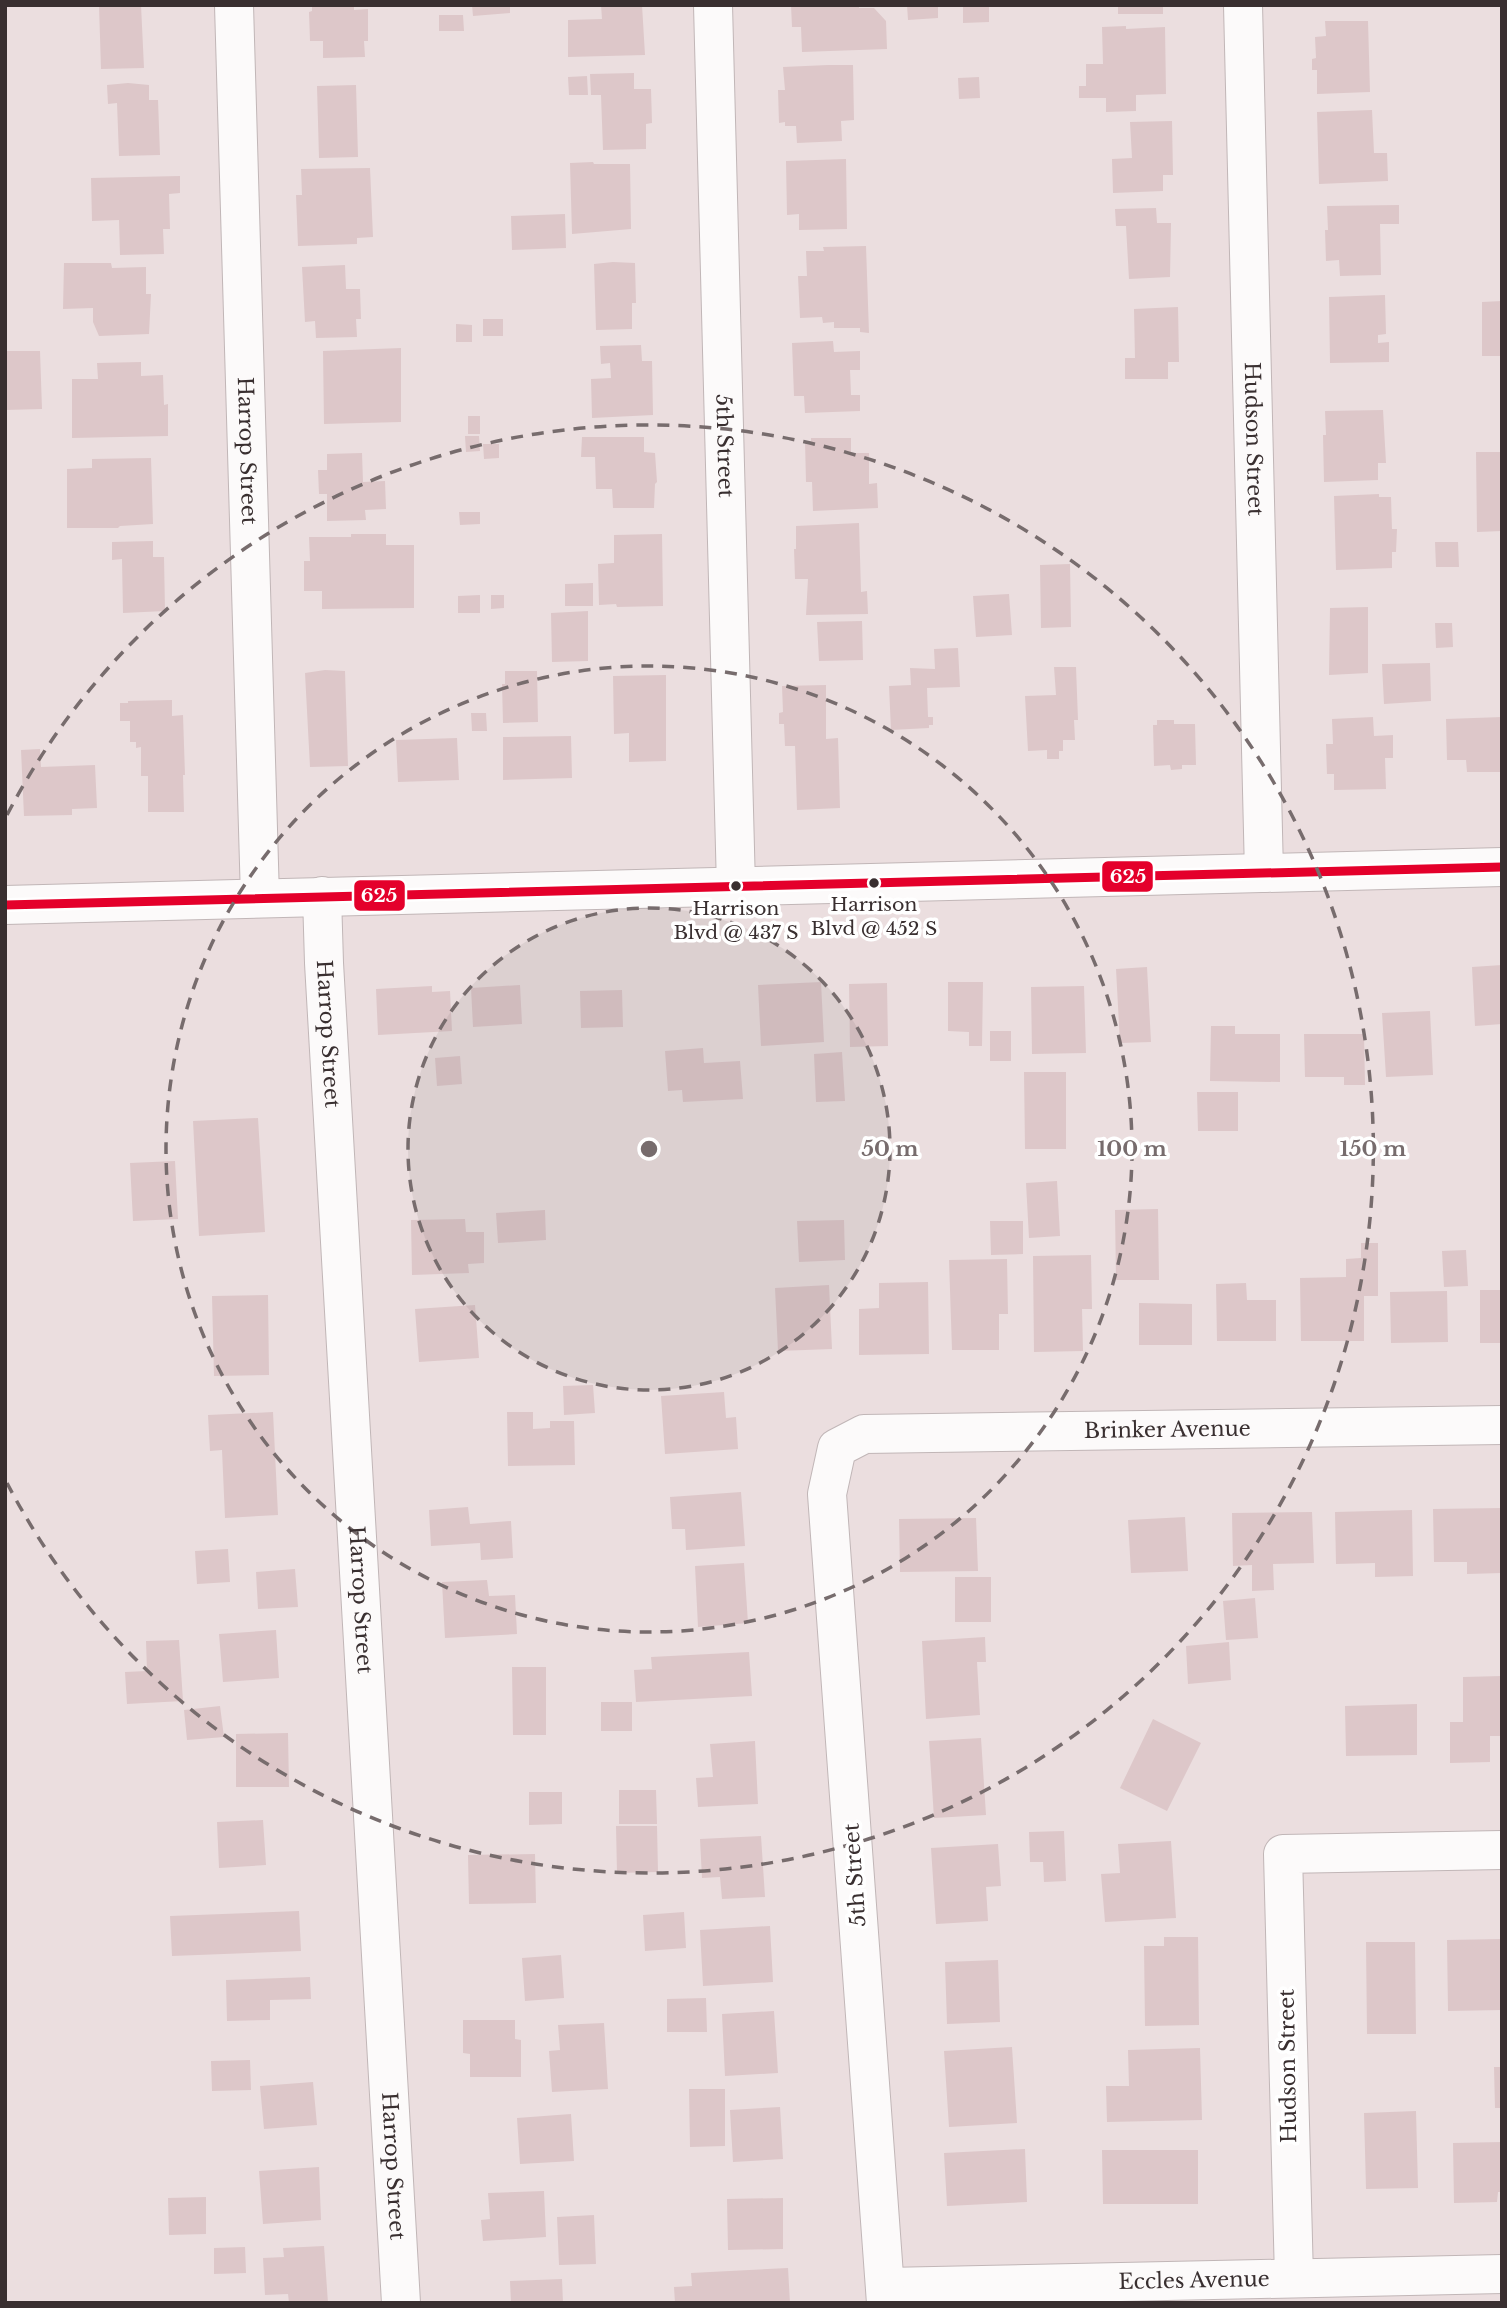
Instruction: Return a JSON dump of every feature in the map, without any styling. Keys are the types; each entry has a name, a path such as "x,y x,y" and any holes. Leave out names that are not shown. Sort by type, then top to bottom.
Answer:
{"street":[{"name":"Harrop Street","path":"234,5 260,898"},
{"name":"5th Street","path":"713,5 736,887"},
{"name":"Hudson Street","path":"1243,5 1264,873"},
{"path":"5,905 1502,867"},
{"name":"Harrop Street","path":"322,896 324,977 401,2303"},
{"name":"Brinker Avenue","path":"837,1448 864,1434 1502,1425"},
{"name":"5th Street","path":"837,1448 827,1494 886,2295"},
{"name":"Hudson Street","path":"1294,2278 1283,1854 1502,1850"},
{"name":"Eccles Avenue","path":"886,2295 1294,2278 1502,2274"}],"building":[{"path":"99,5 141,5 144,68 101,69"},
{"path":"312,5 354,5 354,10 368,9 365,57 323,58 323,41 310,41 309,12 312,11"},
{"path":"472,5 510,5 510,13 473,16"},
{"path":"601,5 642,5 645,55 568,57 568,20 602,19"},
{"path":"791,5 859,5 859,8 874,8 886,21 887,49 802,52 801,27 792,27"},
{"path":"907,5 938,5 938,18 908,20"},
{"path":"963,5 989,5 989,22 963,23"},
{"path":"1118,5 1163,5 1163,14 1118,14"},
{"path":"439,15 463,15 464,31 439,31"},
{"path":"1325,21 1368,21 1370,92 1317,94 1317,70 1312,70 1312,59 1316,58 1315,37 1326,36"},
{"path":"1126,26 1126,29 1165,27 1166,94 1136,95 1136,111 1106,112 1106,98 1079,98 1079,86 1086,86 1086,64 1103,64 1102,27"},
{"path":"853,65 854,120 841,121 842,141 797,143 796,126 779,123 778,90 785,90 783,67"},
{"path":"634,73 634,89 651,89 652,123 646,124 646,149 603,150 601,95 591,95 590,74"},
{"path":"587,76 588,95 569,95 568,77"},
{"path":"979,77 980,98 959,99 958,78"},
{"path":"107,85 149,85 149,100 158,100 160,155 119,156 117,103 108,104"},
{"path":"356,85 358,157 319,158 317,86"},
{"path":"1372,110 1374,153 1387,153 1388,181 1319,184 1317,112"},
{"path":"1172,121 1173,175 1163,175 1163,191 1113,193 1112,159 1132,158 1130,122"},
{"path":"846,159 847,229 799,230 799,214 787,215 786,161"},
{"path":"570,163 630,164 631,229 572,234"},
{"path":"370,168 373,237 357,238 357,244 298,246 296,195 302,195 301,169"},
{"path":"180,176 180,193 169,194 170,229 163,229 164,254 120,255 119,220 92,221 91,178"},
{"path":"1399,205 1399,224 1380,224 1381,275 1340,276 1339,260 1326,261 1327,206"},
{"path":"1156,208 1157,223 1171,223 1170,277 1129,279 1126,226 1116,226 1115,209"},
{"path":"565,214 566,248 512,250 511,216"},
{"path":"866,246 869,333 860,332 860,328 834,328 834,322 823,323 822,317 800,318 798,276 807,276 806,251 824,251 823,247"},
{"path":"64,263 111,263 112,268 146,267 146,294 151,294 149,334 99,336 93,322 93,308 63,309"},
{"path":"635,263 636,303 632,303 632,329 596,330 594,264"},
{"path":"345,265 346,289 360,289 361,319 356,319 357,337 316,338 315,321 305,322 302,267"},
{"path":"1385,295 1386,334 1378,335 1378,343 1389,342 1389,362 1330,363 1329,297"},
{"path":"1502,301 1502,356 1482,356 1482,302"},
{"path":"1178,307 1179,362 1168,362 1168,379 1125,379 1125,358 1135,358 1134,309"},
{"path":"483,319 503,319 503,336 483,336"},
{"path":"456,324 472,325 472,342 456,342"},
{"path":"833,341 834,352 860,351 860,370 850,370 851,395 860,395 860,411 805,413 804,396 794,396 792,343"},
{"path":"641,345 642,361 652,361 653,415 592,418 591,379 611,378 610,363 601,364 600,346"},
{"path":"401,348 401,422 324,424 323,351"},
{"path":"5,351 40,351 42,409 5,410"},
{"path":"141,362 141,376 163,375 164,405 168,404 168,436 72,438 72,379 98,379 97,363"},
{"path":"1383,410 1386,463 1378,463 1378,480 1324,482 1325,411"},
{"path":"468,416 480,416 480,434 468,434"},
{"path":"465,436 479,436 480,451 466,452"},
{"path":"582,437 644,437 644,452 655,453 657,482 654,508 613,508 612,489 596,489 595,457 581,457"},
{"path":"811,438 851,438 851,453 869,453 869,484 877,483 878,508 813,511 812,482 806,482 805,441 811,441"},
{"path":"483,444 499,444 499,458 484,459"},
{"path":"1476,452 1502,452 1502,531 1477,532"},
{"path":"362,453 363,482 385,481 386,509 365,510 366,520 327,521 327,494 319,494 318,470 327,470 327,454"},
{"path":"151,458 153,524 118,528 67,528 67,469 92,468 92,459"},
{"path":"1379,494 1379,497 1391,497 1392,529 1397,529 1392,568 1336,570 1334,496"},
{"path":"459,512 480,512 480,524 460,525"},
{"path":"859,523 861,592 867,591 868,614 806,615 808,579 795,579 796,526"},
{"path":"351,534 386,534 386,545 414,545 414,608 322,609 322,591 304,591 304,561 310,561 309,537 351,537"},
{"path":"662,534 663,606 599,605 598,564 614,563 614,535"},
{"path":"153,541 153,557 164,557 165,611 123,613 122,559 112,560 112,542"},
{"path":"1435,542 1458,542 1459,567 1436,567"},
{"path":"1070,564 1071,627 1041,628 1040,565"},
{"path":"593,583 593,606 565,606 565,584"},
{"path":"1009,594 1012,635 976,637 973,596"},
{"path":"480,595 480,613 458,613 458,596"},
{"path":"491,595 504,595 504,608 491,609"},
{"path":"1368,607 1368,673 1329,675 1330,608"},
{"path":"588,611 588,661 552,662 551,613"},
{"path":"862,621 863,660 819,661 817,622"},
{"path":"1435,623 1452,623 1453,647 1436,648"},
{"path":"958,648 960,687 927,688 928,717 933,717 933,725 929,725 929,728 891,730 889,686 911,685 910,668 935,669 934,649"},
{"path":"1430,663 1431,701 1384,704 1382,664"},
{"path":"1054,667 1076,667 1078,720 1074,720 1075,740 1063,740 1063,751 1059,751 1059,759 1047,759 1047,750 1028,751 1025,696 1056,695"},
{"path":"345,671 348,766 310,767 305,673"},
{"path":"505,671 537,671 538,722 503,723 502,684 505,684"},
{"path":"666,675 666,761 629,762 629,733 614,734 613,676"},
{"path":"826,685 826,739 838,738 840,808 797,810 795,746 785,746 784,724 779,724 779,713 783,712 782,686"},
{"path":"172,700 172,716 183,715 184,812 148,812 148,776 141,776 141,747 136,748 136,742 130,742 130,721 120,721 120,703"},
{"path":"471,713 486,713 487,731 472,731"},
{"path":"1373,717 1374,736 1393,735 1393,758 1385,758 1386,789 1334,790 1334,774 1327,774 1326,744 1333,744 1332,719"},
{"path":"1502,717 1502,772 1467,772 1466,760 1447,760 1446,719"},
{"path":"1157,720 1174,720 1174,724 1195,724 1196,765 1182,765 1182,769 1171,770 1170,765 1154,766 1153,725 1157,725"},
{"path":"571,736 572,778 503,780 503,737"},
{"path":"457,738 459,780 398,782 396,740"},
{"path":"40,749 41,767 95,765 97,808 72,809 72,815 24,816 21,750"},
{"path":"1502,965 1502,1024 1475,1026 1472,967"},
{"path":"1147,967 1151,1042 1120,1043 1116,969"},
{"path":"821,982 824,1042 761,1046 758,985"},
{"path":"948,982 983,982 982,1046 969,1046 969,1032 948,1031"},
{"path":"887,983 888,1046 850,1047 849,984"},
{"path":"520,985 522,1024 473,1027 471,988"},
{"path":"432,986 432,992 450,991 452,1031 378,1035 376,989"},
{"path":"1084,986 1086,1053 1032,1054 1031,987"},
{"path":"622,990 623,1027 581,1028 580,991"},
{"path":"1430,1011 1433,1075 1386,1077 1382,1013"},
{"path":"1211,1026 1235,1026 1235,1034 1280,1034 1280,1082 1210,1081"},
{"path":"990,1031 1011,1031 1011,1061 990,1061"},
{"path":"1304,1034 1364,1034 1365,1085 1344,1085 1344,1077 1305,1077"},
{"path":"703,1048 704,1063 740,1061 743,1099 683,1102 682,1090 668,1091 665,1051"},
{"path":"842,1052 845,1101 816,1102 814,1054"},
{"path":"460,1056 462,1084 437,1086 435,1058"},
{"path":"1024,1072 1066,1072 1066,1149 1025,1149"},
{"path":"1197,1092 1238,1092 1238,1131 1198,1131"},
{"path":"258,1118 265,1232 199,1236 193,1121"},
{"path":"175,1161 178,1219 133,1221 130,1163"},
{"path":"1057,1181 1060,1236 1029,1238 1026,1183"},
{"path":"1158,1209 1159,1280 1116,1280 1115,1210"},
{"path":"545,1210 546,1240 498,1243 496,1213"},
{"path":"465,1219 466,1232 484,1232 484,1263 468,1264 469,1273 412,1275 411,1220"},
{"path":"844,1220 845,1260 799,1262 797,1221"},
{"path":"990,1221 1023,1221 1023,1254 991,1255"},
{"path":"1361,1243 1378,1243 1378,1296 1364,1296 1364,1341 1301,1341 1300,1278 1346,1277 1346,1259 1361,1258"},
{"path":"1466,1250 1468,1286 1444,1287 1442,1251"},
{"path":"1091,1255 1092,1309 1082,1309 1083,1351 1034,1352 1033,1256"},
{"path":"1007,1259 1008,1314 999,1314 999,1350 952,1350 949,1260"},
{"path":"928,1282 929,1354 859,1355 859,1309 879,1308 879,1283"},
{"path":"1246,1283 1247,1300 1276,1300 1276,1341 1217,1341 1216,1284"},
{"path":"829,1285 832,1349 778,1351 775,1288"},
{"path":"1480,1290 1502,1290 1502,1343 1480,1343"},
{"path":"1447,1291 1448,1342 1391,1343 1390,1292"},
{"path":"268,1295 269,1375 214,1376 212,1296"},
{"path":"1139,1303 1192,1304 1192,1345 1139,1345"},
{"path":"475,1305 479,1358 419,1362 415,1309"},
{"path":"593,1385 595,1413 564,1415 563,1386"},
{"path":"724,1392 726,1418 736,1417 738,1449 665,1454 661,1396"},
{"path":"273,1412 278,1515 225,1518 222,1450 210,1451 208,1415"},
{"path":"507,1412 533,1412 533,1429 550,1428 550,1421 574,1421 575,1465 508,1466"},
{"path":"741,1492 745,1546 686,1550 685,1529 672,1529 670,1497"},
{"path":"468,1507 470,1524 511,1521 513,1558 481,1560 480,1543 431,1546 429,1510"},
{"path":"1502,1508 1502,1573 1467,1574 1467,1562 1434,1562 1433,1509"},
{"path":"1412,1510 1413,1576 1375,1577 1375,1563 1336,1564 1335,1512"},
{"path":"1312,1512 1314,1563 1273,1564 1274,1590 1252,1591 1252,1565 1233,1566 1232,1513"},
{"path":"1185,1517 1188,1571 1131,1573 1128,1520"},
{"path":"976,1518 978,1571 900,1572 899,1519"},
{"path":"228,1549 230,1582 197,1584 195,1551"},
{"path":"744,1563 748,1623 698,1627 695,1566"},
{"path":"295,1569 298,1607 258,1609 256,1572"},
{"path":"955,1577 991,1577 991,1622 955,1622"},
{"path":"487,1580 489,1596 515,1595 517,1634 445,1638 442,1582"},
{"path":"1255,1598 1258,1638 1226,1640 1223,1601"},
{"path":"276,1630 279,1678 223,1682 219,1634"},
{"path":"985,1637 986,1662 977,1662 980,1715 926,1719 922,1641"},
{"path":"179,1640 183,1701 127,1704 125,1672 147,1671 146,1641"},
{"path":"1229,1642 1231,1680 1188,1684 1186,1646"},
{"path":"749,1652 752,1696 636,1702 634,1670 652,1669 651,1657"},
{"path":"512,1667 546,1667 546,1735 513,1735"},
{"path":"1502,1676 1502,1736 1490,1736 1490,1762 1450,1763 1450,1722 1463,1722 1463,1677"},
{"path":"601,1702 632,1702 632,1731 601,1731"},
{"path":"1417,1704 1417,1755 1346,1756 1345,1706"},
{"path":"220,1706 224,1737 187,1740 184,1710"},
{"path":"1153,1719 1201,1743 1167,1811 1120,1788"},
{"path":"288,1733 289,1787 236,1787 236,1734"},
{"path":"981,1738 986,1815 934,1818 929,1741"},
{"path":"755,1741 758,1804 698,1807 696,1778 713,1777 710,1744"},
{"path":"619,1790 656,1790 657,1824 619,1824"},
{"path":"529,1792 562,1792 562,1824 529,1825"},
{"path":"263,1820 266,1865 219,1868 217,1822"},
{"path":"616,1826 657,1826 658,1872 617,1873"},
{"path":"1064,1831 1066,1881 1044,1882 1043,1862 1030,1862 1029,1832"},
{"path":"761,1836 765,1897 722,1899 720,1877 702,1878 700,1839"},
{"path":"1171,1841 1176,1918 1105,1922 1101,1874 1120,1873 1118,1844"},
{"path":"998,1844 1001,1886 986,1887 988,1921 936,1924 931,1848"},
{"path":"535,1854 536,1903 469,1904 468,1855"},
{"path":"299,1911 301,1951 172,1956 170,1916"},
{"path":"684,1912 686,1948 645,1951 643,1915"},
{"path":"770,1926 773,1982 703,1986 700,1930"},
{"path":"1164,1937 1198,1937 1199,2025 1145,2026 1144,1946 1164,1946"},
{"path":"1502,1939 1502,2010 1448,2011 1447,1940"},
{"path":"1366,1942 1415,1942 1416,2034 1367,2034"},
{"path":"561,1955 564,1998 525,2001 522,1958"},
{"path":"998,1960 1000,2022 947,2024 945,1962"},
{"path":"310,1977 311,1999 270,2000 270,2020 227,2021 226,1980"},
{"path":"706,1998 707,2032 667,2032 667,1999"},
{"path":"774,2011 778,2073 725,2076 722,2014"},
{"path":"463,2020 515,2020 515,2039 521,2040 521,2077 470,2077 470,2054 463,2053"},
{"path":"604,2023 608,2089 552,2092 549,2051 560,2050 558,2025"},
{"path":"1012,2047 1017,2123 949,2127 944,2051"},
{"path":"1200,2048 1202,2120 1107,2122 1106,2086 1129,2086 1128,2050"},
{"path":"250,2060 251,2090 212,2091 211,2061"},
{"path":"1494,2067 1502,2067 1502,2108 1495,2108"},
{"path":"313,2082 317,2125 264,2129 260,2086"},
{"path":"689,2089 725,2089 725,2146 690,2147"},
{"path":"780,2107 783,2159 733,2162 730,2110"},
{"path":"1416,2111 1418,2188 1366,2189 1364,2113"},
{"path":"571,2114 574,2161 520,2164 517,2118"},
{"path":"1502,2142 1502,2192 1498,2192 1497,2202 1454,2203 1453,2143"},
{"path":"1025,2149 1027,2202 947,2206 944,2153"},
{"path":"1102,2150 1198,2150 1198,2204 1103,2204"},
{"path":"319,2167 321,2220 263,2224 259,2171"},
{"path":"544,2191 546,2237 483,2241 481,2220 490,2219 488,2193"},
{"path":"206,2197 206,2234 169,2235 168,2198"},
{"path":"783,2198 783,2249 728,2250 727,2199"},
{"path":"594,2215 596,2264 559,2265 557,2217"},
{"path":"324,2246 328,2303 289,2303 288,2294 265,2295 263,2258 284,2257 283,2248"},
{"path":"245,2247 246,2273 214,2274 214,2248"},
{"path":"788,2268 790,2303 675,2303 674,2287 692,2286 691,2273"},
{"path":"562,2279 563,2303 511,2303 510,2281"}],"transit line":[{"name":"625","path":"5,905 1502,867"}],"place":[{"name":"Harrison Blvd @ 452 S","path":"874,883"},
{"name":"Harrison Blvd @ 437 S","path":"736,886"}]}
